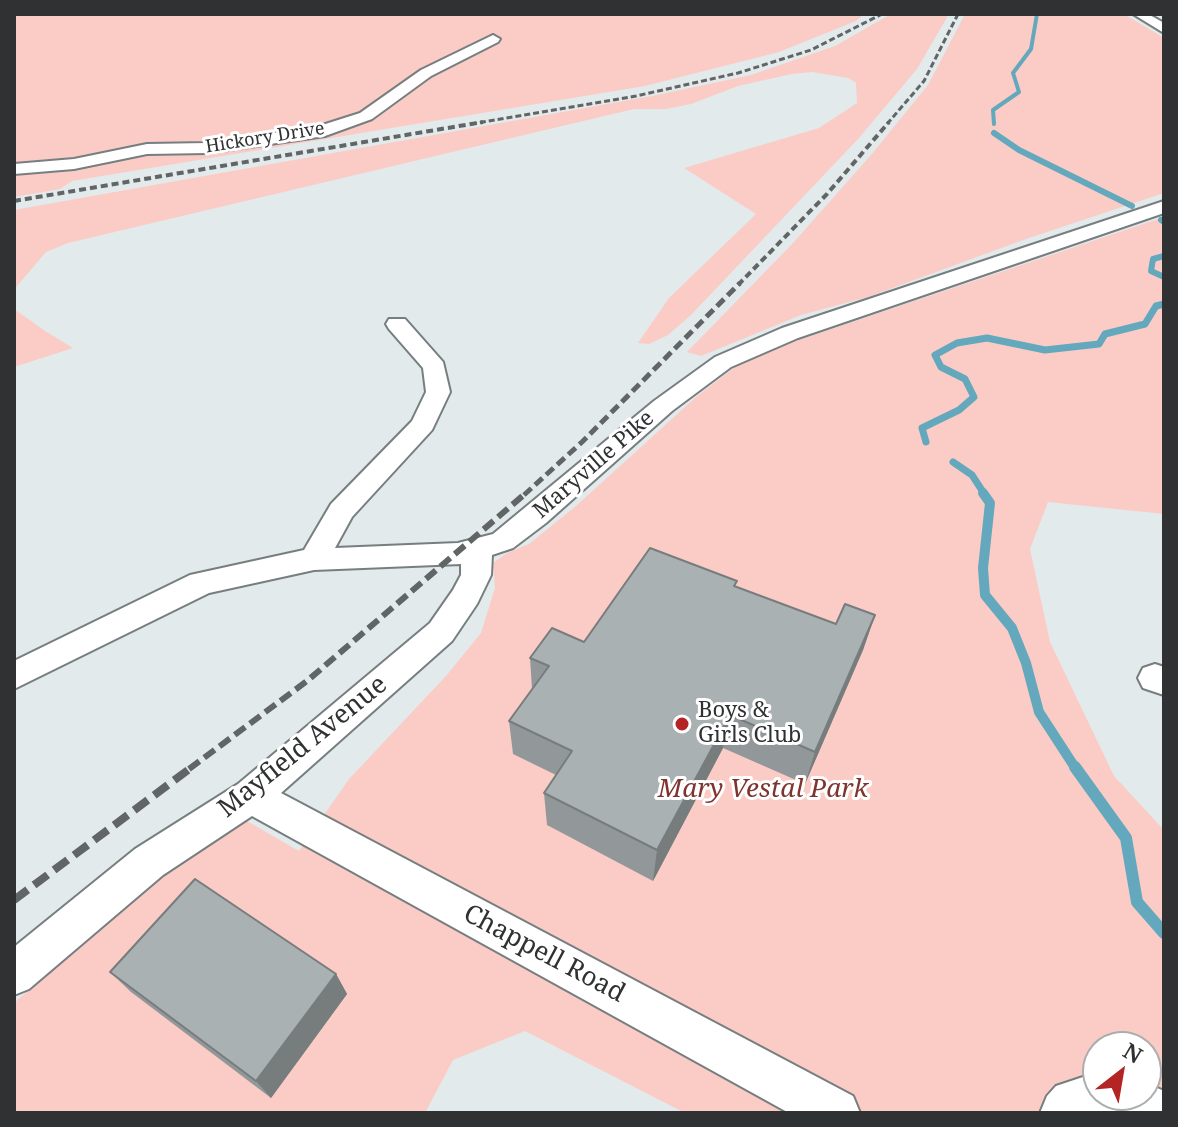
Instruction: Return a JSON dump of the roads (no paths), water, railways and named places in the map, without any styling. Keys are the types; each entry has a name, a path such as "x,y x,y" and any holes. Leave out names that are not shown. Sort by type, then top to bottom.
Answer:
{"street":[{"path":"1139,14 1164,29"},
{"name":"Hickory Drive","path":"14,169 74,164 147,149 208,148 319,132 366,116 426,73 493,39"},
{"name":"Maryville Pike","path":"14,676 201,583 314,559 458,554 503,541 663,406 723,362 790,333 1164,207"},
{"path":"314,559 341,511 423,424 438,392 435,367 397,324"},
{"name":"Mayfield Avenue","path":"14,974 149,862 251,796 441,632 466,596 476,575 477,550"},
{"name":"Chappell Road","path":"251,796 836,1113"},
{"path":"1064,1113 1073,1103 1082,1100"}],"waterway":[{"path":"994,124 993,110 1019,92 1013,73 1031,49 1037,14"},
{"path":"994,133 1019,150 1132,206"},
{"path":"1164,256 1153,259 1151,271 1164,277"},
{"path":"926,442 922,428 959,410 974,397 965,379 941,367 935,355 957,343 987,338 1045,350 1099,344 1105,334 1145,324 1156,306 1164,304"},
{"path":"953,462 972,475 985,495"},
{"path":"983,493 990,503 983,568 985,595 1012,628 1026,663 1039,712 1076,769"},
{"path":"1075,767 1126,838 1137,902 1164,933"}],"railway":[{"path":"471,124 636,96 738,73 811,50 882,14"},
{"path":"887,124 924,81 958,14"},
{"path":"14,201 483,122"},
{"path":"738,285 827,194 889,122"},
{"path":"524,495 582,442 740,283"},
{"path":"189,769 307,681 526,493"},
{"path":"14,900 192,767"}],"place":[{"name":"Boys & Girls Club","path":"682,724"}],"park label":[{"name":"Mary Vestal Park","path":"763,790"}]}
